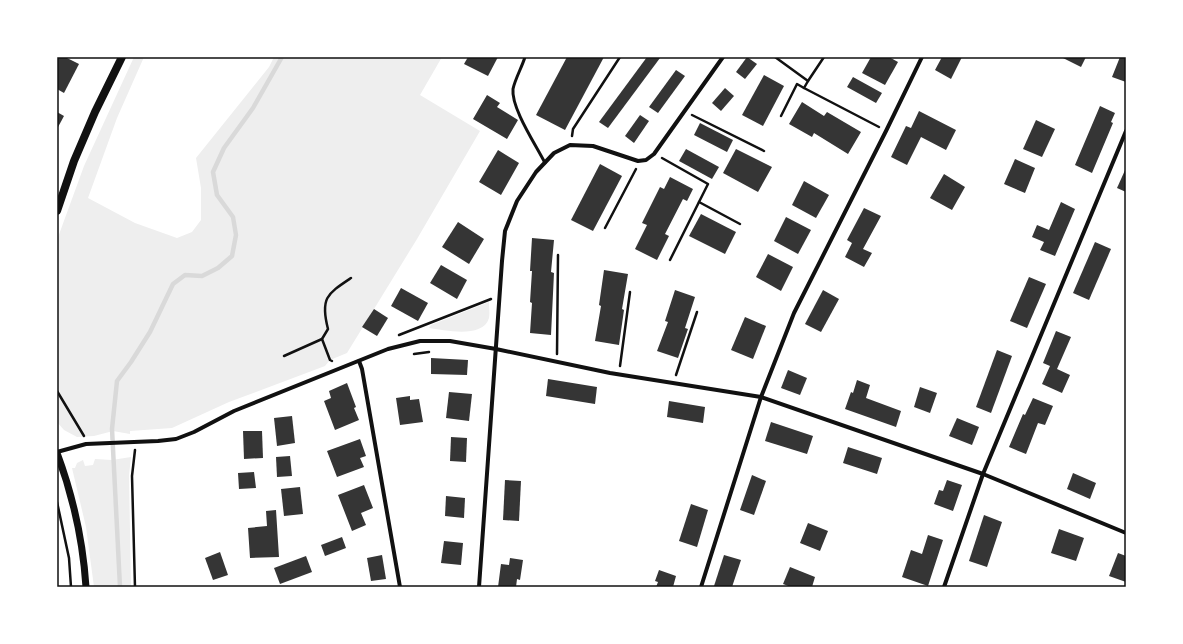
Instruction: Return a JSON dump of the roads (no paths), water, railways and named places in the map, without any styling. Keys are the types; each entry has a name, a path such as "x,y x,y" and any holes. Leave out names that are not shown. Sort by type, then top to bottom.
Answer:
{"main road":[{"path":"57,211 74,161 94,112 122,57"}],"street":[{"path":"480,587 499,299 505,231 518,201 536,172 554,153 570,144 593,146 638,161 646,160 654,154 723,57"},
{"path":"701,587 761,397 794,313 922,57"},
{"path":"944,587 983,474 1126,131"},
{"path":"86,587 79,529 72,500 57,452 86,444 176,439 194,432 234,411 388,349 420,341 450,341 496,349 619,375 761,397 983,474 1126,533"},
{"path":"359,361 400,587"}],"lane":[{"path":"525,57 514,87 513,97 519,114 545,163"}],"waterway":[{"path":"120,587 112,429 117,381 150,332 173,284 185,275 202,276 218,268 232,256 236,235 233,217 217,195 213,172 224,148 253,108 282,57"}]}
